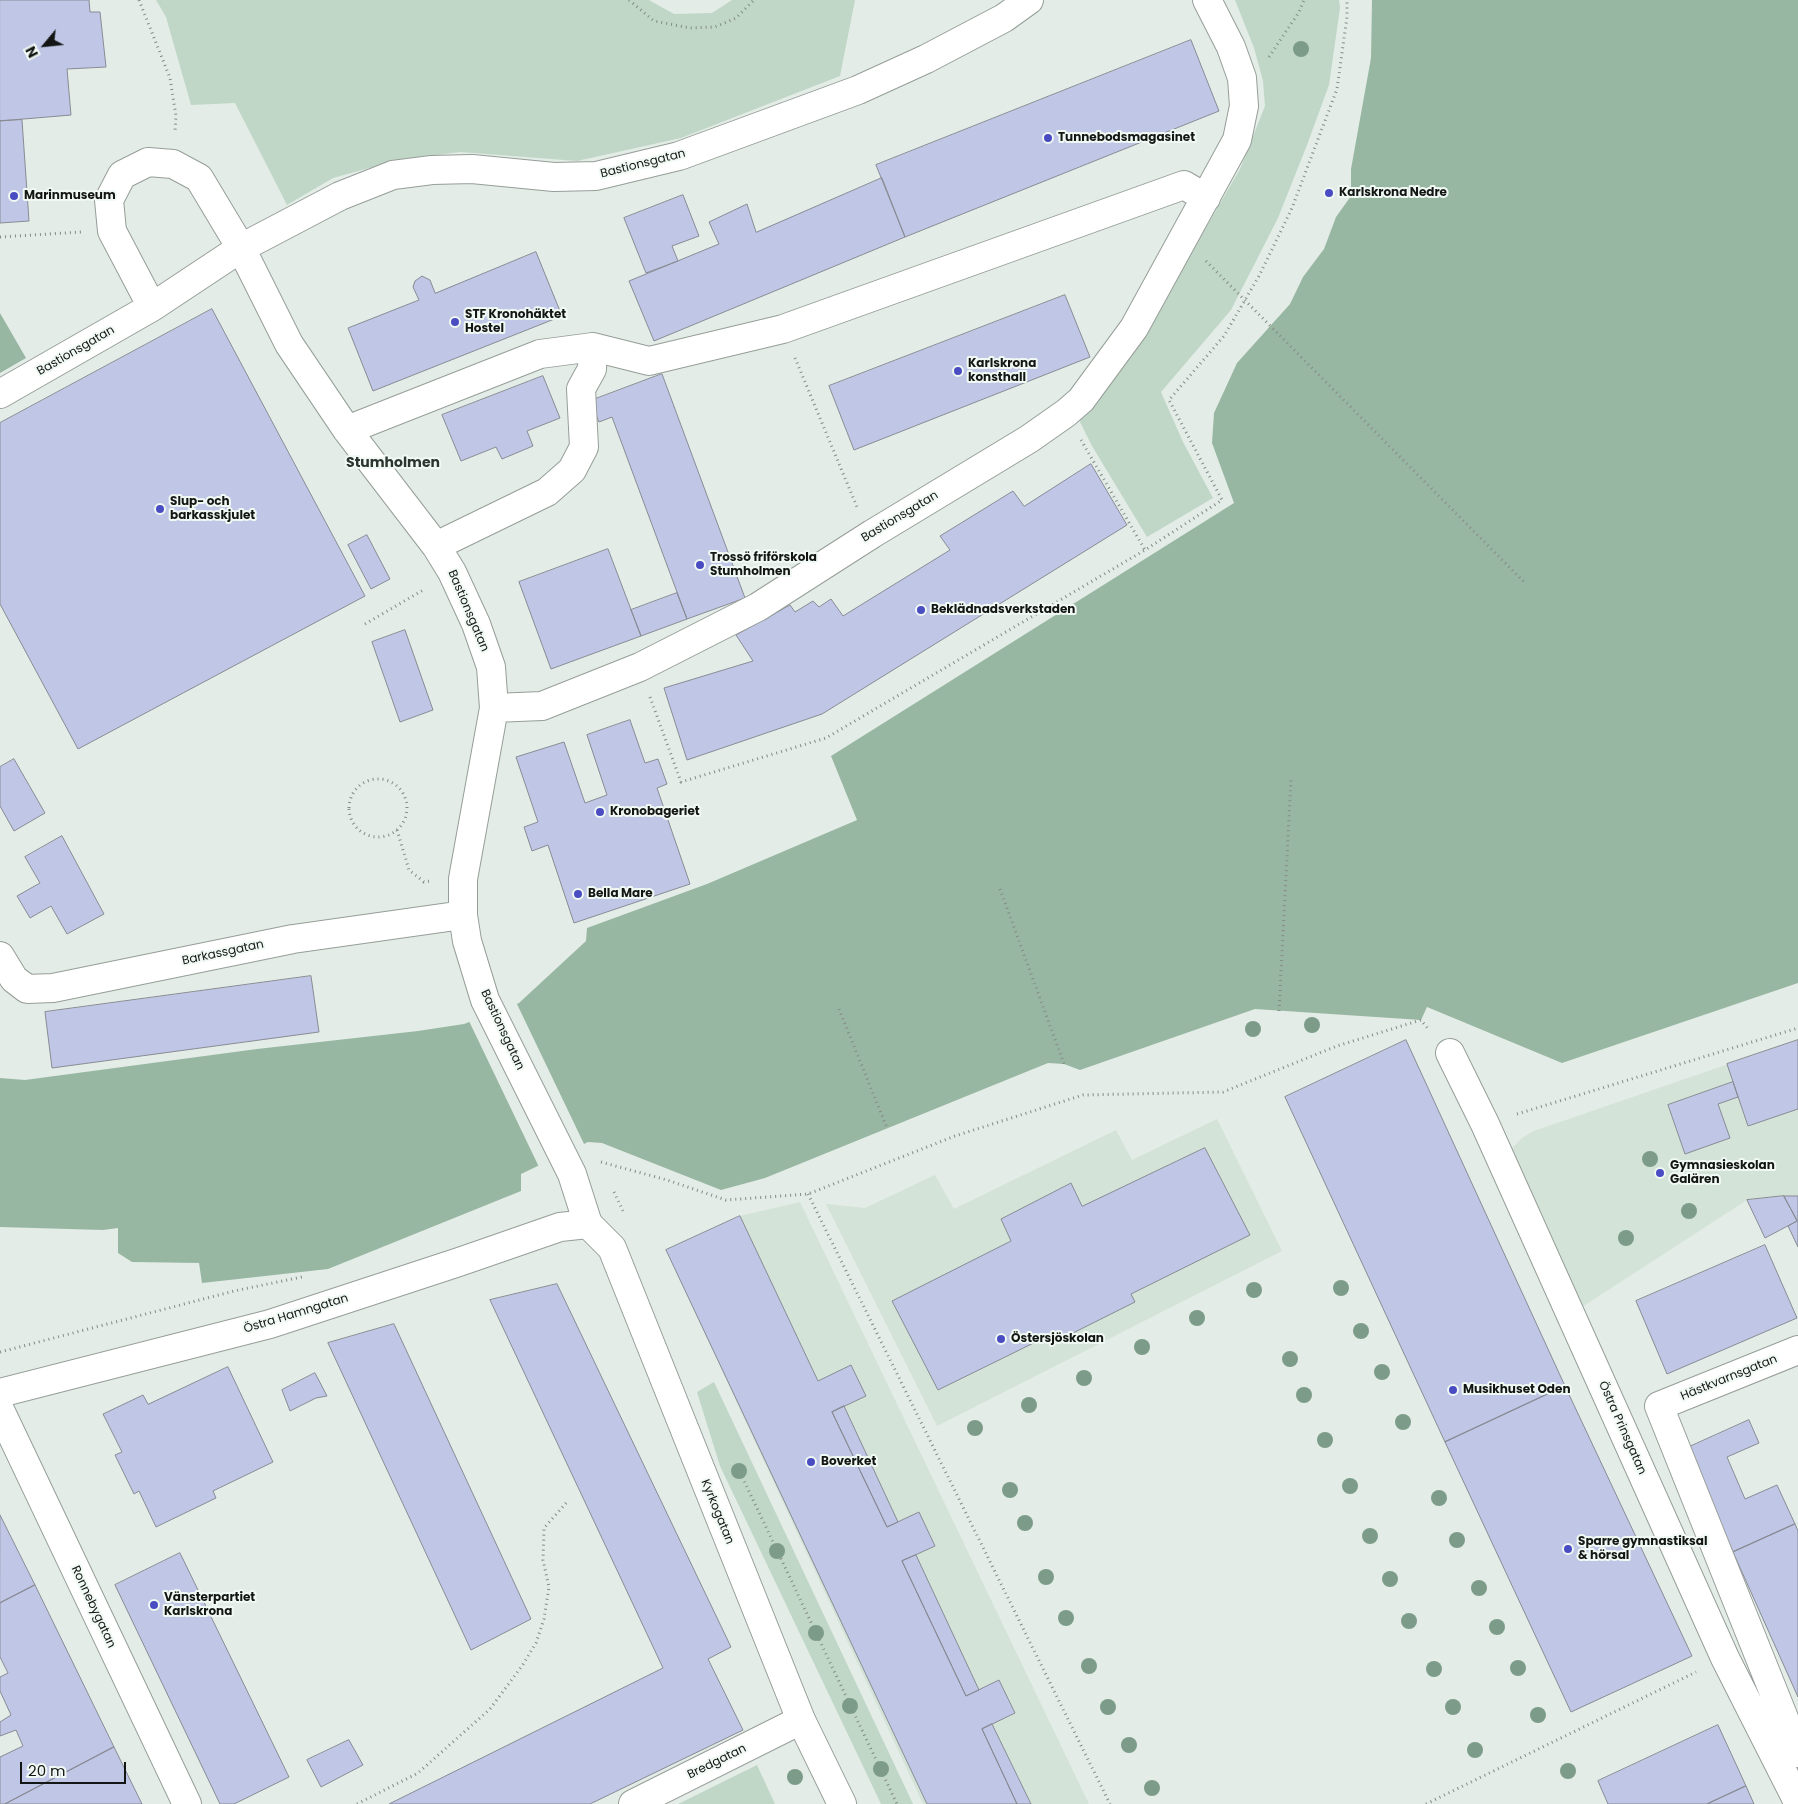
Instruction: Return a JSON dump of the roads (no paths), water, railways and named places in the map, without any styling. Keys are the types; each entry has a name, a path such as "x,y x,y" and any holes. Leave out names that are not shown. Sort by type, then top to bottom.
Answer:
{"street":[{"name":"Bastionsgatan","path":"0,394 152,307 241,248 340,196 393,175 432,170 472,168 554,176 596,176 679,156 858,90 934,55 1004,18 1029,0"},
{"name":"Bastionsgatan","path":"494,708 542,706 640,667 758,607 872,534 1029,439 1081,400 1134,328 1237,140 1244,106 1242,78 1231,47 1207,0"},
{"name":"Bastionsgatan","path":"152,307 112,231 109,200 122,175 148,162 174,164 199,178 241,248 289,344 347,430 436,546 452,572 476,624 491,667 494,708 463,880 467,941 485,1000 568,1166 588,1224"},
{"path":"347,430 540,354 592,347 649,361 783,329 1184,185 1206,198"},
{"path":"436,546 547,492 572,470 584,447 581,389 592,369 592,347"},
{"name":"Barkassgatan","path":"0,956 14,979 27,989 53,988 293,939 464,915"},
{"name":"Östra Prinsgatan","path":"1450,1053 1485,1124 1726,1658 1798,1802"},
{"name":"Östra Hamngatan","path":"0,1393 270,1324 560,1227 588,1224"},
{"name":"Kyrkogatan","path":"588,1224 612,1248 801,1720 839,1803"},
{"name":"Hästkvarnsgatan","path":"1798,1350 1659,1406 1798,1753"},
{"name":"Ronnebygatan","path":"0,1410 187,1804"},
{"name":"Bredgatan","path":"633,1804 801,1720"}],"place":[{"name":"Tunnebodsmagasinet","path":"1048,138"},
{"name":"Karlskrona Nedre","path":"1329,193"},
{"name":"Marinmuseum","path":"14,196"},
{"name":"STF Kronohäktet Hostel","path":"455,322"},
{"name":"Karlskrona konsthall","path":"958,371"},
{"name":"Slup- och barkasskjulet","path":"160,509"},
{"name":"Trossö friförskola Stumholmen","path":"700,565"},
{"name":"Beklädnadsverkstaden","path":"921,610"},
{"name":"Kronobageriet","path":"600,812"},
{"name":"Bella Mare","path":"578,894"},
{"name":"Gymnasieskolan Galären","path":"1660,1173"},
{"name":"Östersjöskolan","path":"1001,1339"},
{"name":"Musikhuset Oden","path":"1453,1390"},
{"name":"Boverket","path":"811,1462"},
{"name":"Sparre gymnastiksal & hörsal","path":"1568,1549"},
{"name":"Vänsterpartiet Karlskrona","path":"154,1605"}],"district":[{"name":"Stumholmen","path":"393,463"}]}
